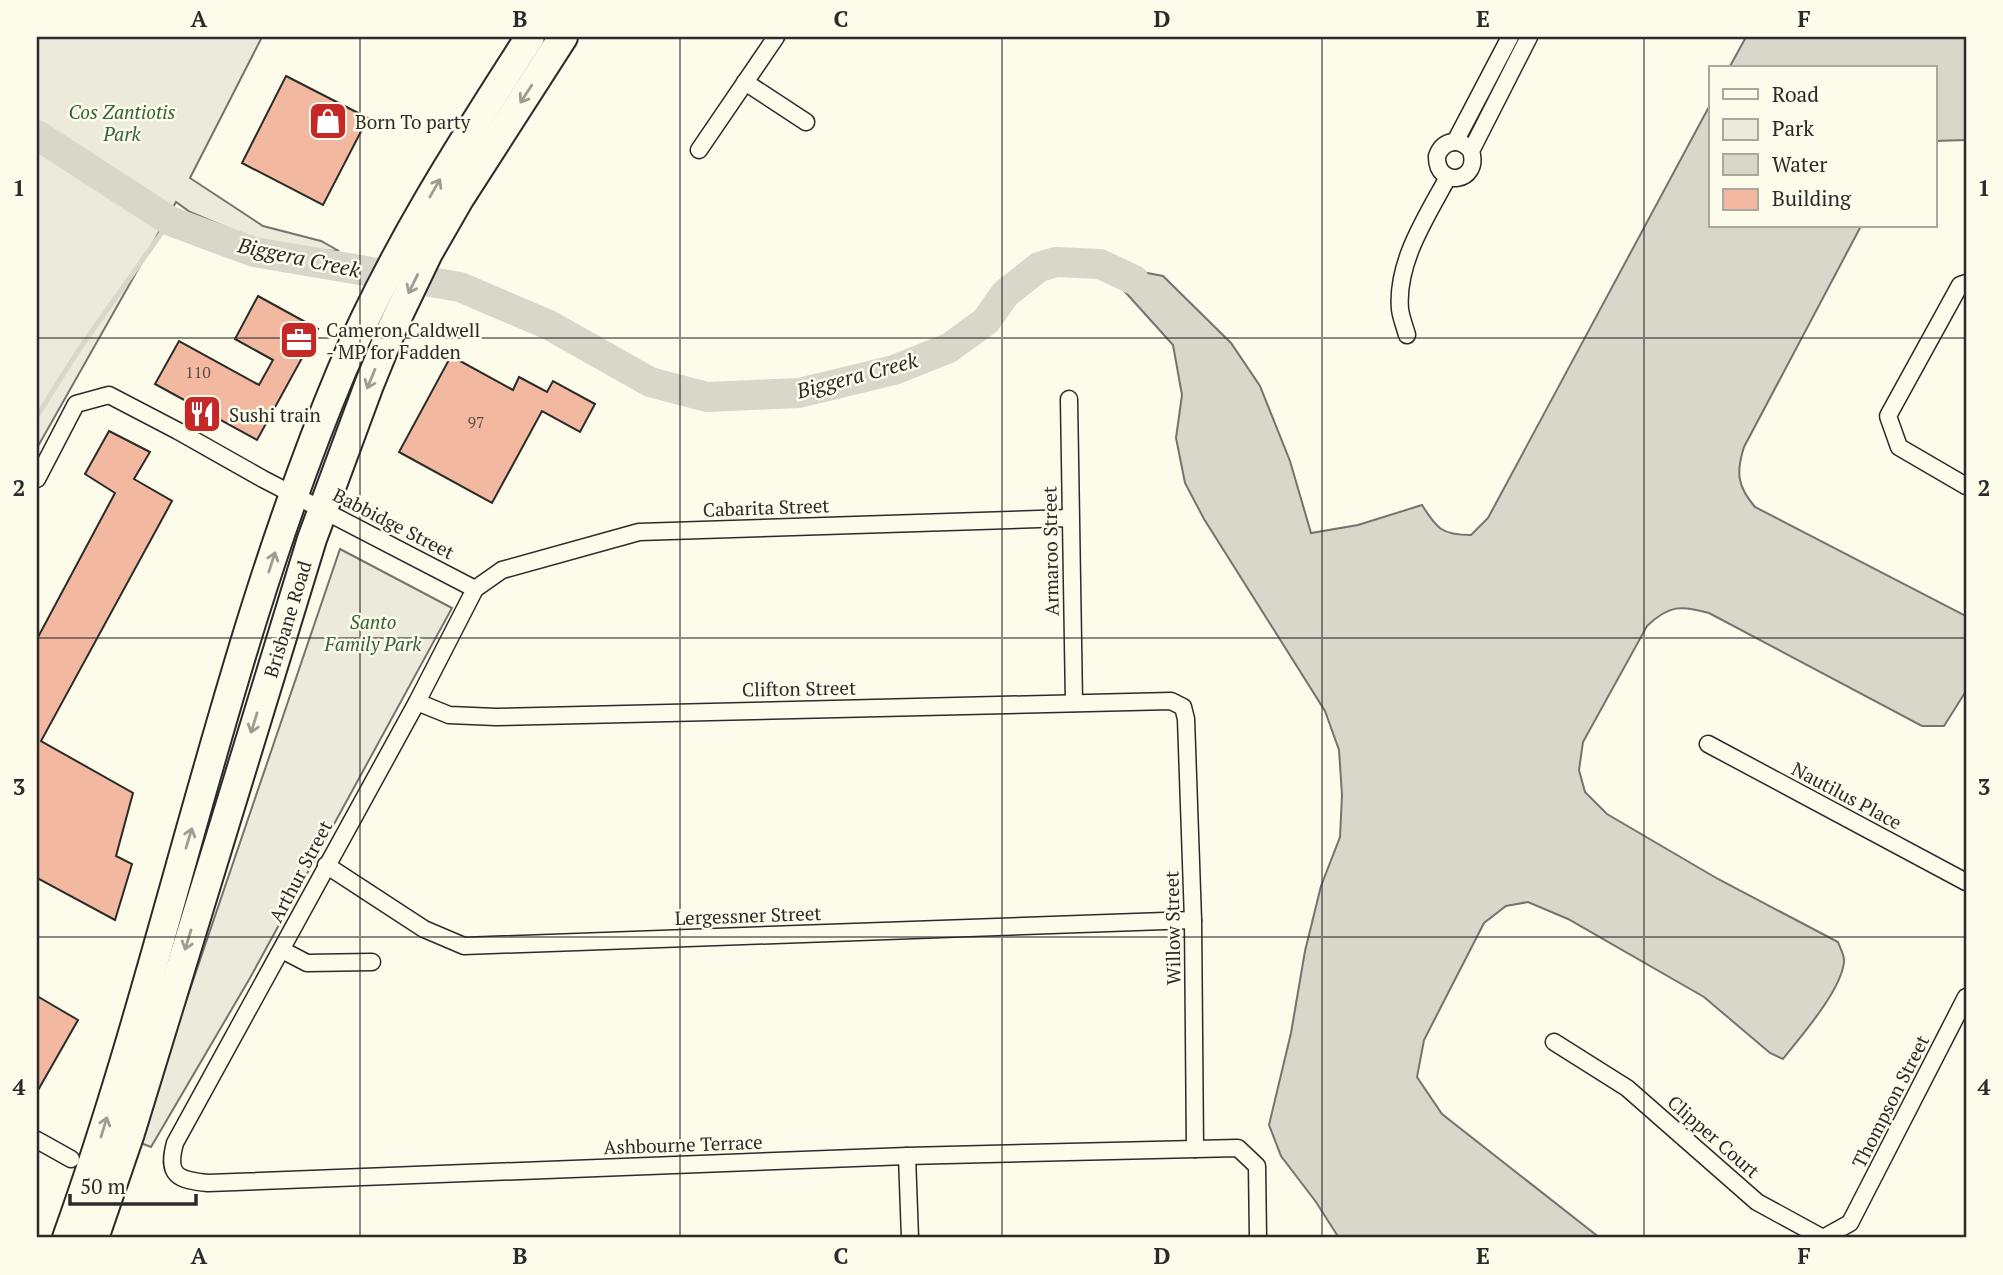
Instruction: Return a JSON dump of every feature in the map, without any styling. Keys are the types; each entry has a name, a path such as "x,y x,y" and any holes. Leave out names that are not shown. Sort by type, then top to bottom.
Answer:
{"highway":[{"name":"Brisbane Road","path":"67,1238 110,1105 251,626 294,495 342,369 384,312 415,250 457,151 530,37"},
{"name":"Brisbane Road","path":"415,250 459,199 563,37"},
{"name":"Brisbane Road","path":"94,1238 130,1133 283,631 323,510 369,385 384,312"}],"street":[{"path":"699,150 776,37"},
{"path":"1455,142 1510,37"},
{"path":"1471,151 1529,37"},
{"path":"745,82 806,122"},
{"path":"1455,142 1467,146 1473,158 1470,170 1460,177 1448,177 1438,169 1437,156 1443,146 1455,142"},
{"path":"1407,335 1400,309 1401,280 1420,229 1448,177"},
{"path":"1966,283 1960,285 1888,416 1899,447 1966,485"},
{"name":"Babbidge Street","path":"37,479 76,404 109,395 475,589"},
{"name":"Armaroo Street","path":"1069,399 1074,703"},
{"name":"Cabarita Street","path":"475,589 502,570 639,532 1070,518"},
{"name":"Arthur Street","path":"175,1174 170,1160 175,1143 417,702 475,589"},
{"name":"Clifton Street","path":"417,702 449,715 496,717 1171,701 1183,707"},
{"name":"Willow Street","path":"1183,707 1186,719 1193,920 1195,1149"},
{"name":"Nautilus Place","path":"1708,744 1966,882"},
{"name":"Lergessner Street","path":"326,865 424,929 464,946 1193,920"},
{"path":"282,950 307,963 372,962"},
{"name":"Thompson Street","path":"1850,1223 1966,998"},
{"name":"Clipper Court","path":"1554,1042 1627,1088 1757,1202 1823,1238 1850,1223"},
{"path":"37,1140 71,1159"},
{"name":"Ashbourne Terrace","path":"175,1174 184,1181 208,1183 907,1156 1238,1148 1257,1166 1258,1238"},
{"path":"907,1156 910,1238"}],"green space":[{"name":"Cos Zantiotis Park","path":"37,37 262,37 190,178 263,226 321,241 339,251 278,249 190,212 176,202 37,448"},
{"name":"Santo Family Park","path":"340,549 452,608 250,978 151,1147 138,1142"}],"water":[{"path":"1746,37 1966,37 1966,140 1937,141 1937,66 1730,66"},
{"path":"1709,107 1709,228 1860,228 1744,447 1739,471 1745,492 1755,507 1966,616 1966,691 1944,726 1922,726 1709,613 1683,608 1669,611 1655,619 1647,626 1583,742 1579,770 1585,792 1607,814 1718,879 1838,942 1844,962 1836,986 1819,1013 1783,1059 1770,1053 1704,997 1568,919 1528,902 1506,906 1484,923 1424,1040 1417,1077 1442,1114 1600,1238 1339,1238 1281,1156 1269,1125 1321,886 1340,837 1342,795 1339,750 1325,711 1204,519 1185,483 1176,438 1182,395 1173,345 1100,264 1163,276 1231,343 1260,386 1290,461 1311,533 1358,525 1422,505 1436,525 1453,534 1471,535 1488,518"}],"building":[{"path":"286,76 368,118 323,205 242,163"},
{"path":"258,296 318,329 257,440 155,384 179,341 259,385 273,360 235,339"},
{"path":"451,356 513,390 519,377 547,392 553,381 595,404 580,432 542,411 492,503 399,452"},
{"path":"109,431 150,452 134,479 172,501 41,741 133,793 116,856 132,864 115,920 37,878 37,639 115,493 85,474"},
{"path":"37,996 78,1020 37,1092"}],"waterway":[{"name":"Biggera Creek","path":"37,135 170,221 254,252 460,287 549,325 650,382 707,397 799,393 894,370 949,348 986,321 1005,294 1039,267 1056,262 1100,264 1134,280"},
{"path":"37,416 78,351 170,221"}],"place":[{"name":"Born To party","path":"328,121"},
{"name":"Cameron Caldwell - MP for Fadden","path":"299,340"},
{"name":"Sushi train","path":"202,414"}]}
